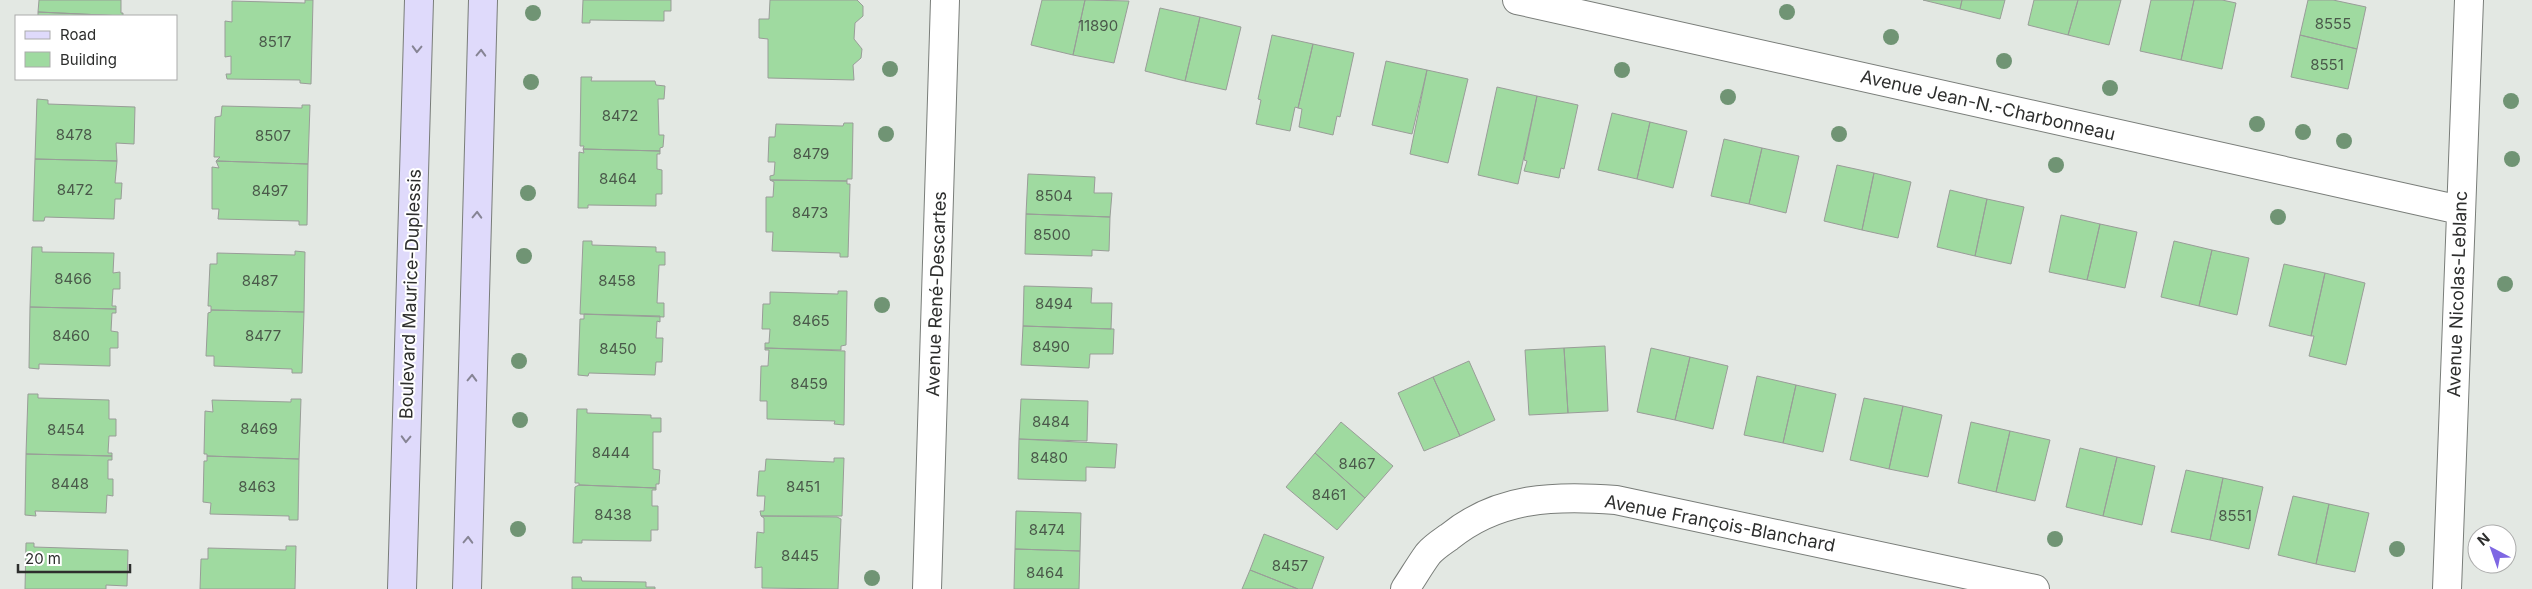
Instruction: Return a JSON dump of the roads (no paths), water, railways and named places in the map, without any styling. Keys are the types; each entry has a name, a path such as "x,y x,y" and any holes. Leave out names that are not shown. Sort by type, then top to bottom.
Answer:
{"street":[{"name":"Boulevard Maurice-Duplessis","path":"402,589 418,0"},
{"path":"467,589 483,0"},
{"name":"Avenue René-Descartes","path":"927,589 945,0"},
{"name":"Avenue Jean-N.-Charbonneau","path":"1517,0 2460,210"},
{"name":"Avenue Nicolas-Leblanc","path":"2447,589 2469,0"},
{"name":"Avenue François-Blanchard","path":"1405,589 1429,553 1468,522 1506,506 1582,497 1616,500 2035,589"}]}
